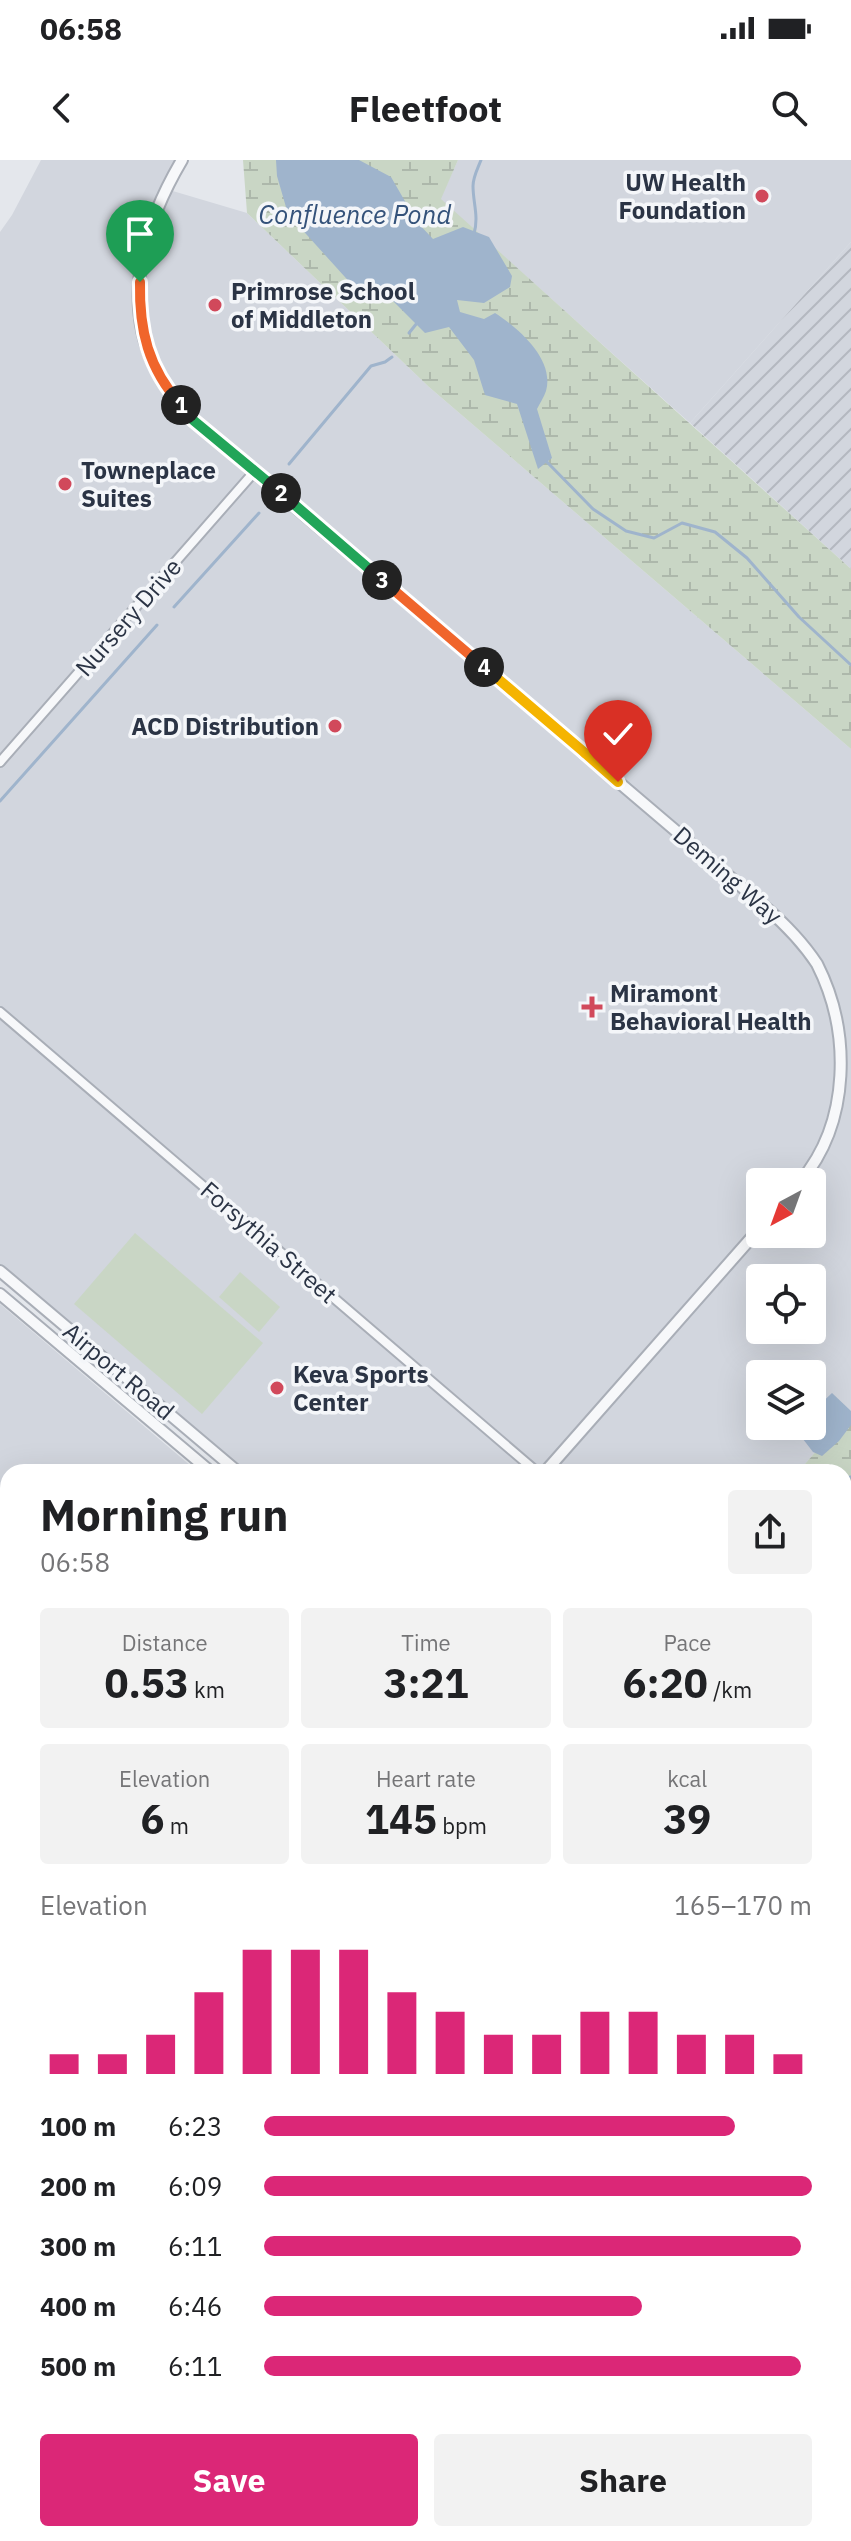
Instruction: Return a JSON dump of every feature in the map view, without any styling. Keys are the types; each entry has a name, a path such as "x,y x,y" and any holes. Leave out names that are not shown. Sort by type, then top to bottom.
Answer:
{"street":[{"name":"Deming Way","path":"182,160 151,221 142,255 139,318 153,363 170,393 193,420 767,908 805,946 829,984 838,1008 846,1036 847,1067 836,1122 811,1168"},
{"name":"Nursery Drive","path":"0,762 255,471"},
{"name":"Forsythia Street","path":"0,1012 528,1464"},
{"path":"552,1464 746,1244"},
{"name":"Airport Road","path":"0,1271 229,1464"},
{"name":"Airport Road","path":"0,1294 202,1464"}],"shaded area":[{"path":"41,160 182,160 166,189 247,213 429,387 851,749 851,1411 826,1440 826,1360 746,1360 746,1440 826,1440 805,1464 229,1464 0,1271 0,232"},
{"path":"458,160 851,160 851,242 690,423 440,199"},
{"path":"851,242 851,569 690,423"},
{"path":"0,1304 189,1464 0,1464"}],"green space":[{"path":"243,160 458,160 441,199 851,569 851,749 429,387 247,213"},
{"path":"135,1233 263,1343 202,1414 74,1304"},
{"path":"240,1272 280,1307 259,1332 219,1297"},
{"path":"851,1411 851,1464 805,1464"}],"water":[{"name":"Confluence Pond","path":"276,160 359,160 391,177 417,222 433,239 463,227 489,237 512,276 510,287 484,303 457,300 460,312 484,319 495,313 524,336 540,356 547,379 546,391 537,409 552,458 538,469 517,404 485,395 474,360 449,327 425,333 382,290 354,287 288,214 277,176"},
{"path":"832,1393 851,1411 851,1425 822,1456 813,1452 804,1440 826,1440 826,1399"}],"waterway":[{"path":"474,234 473,183 481,160"},
{"path":"409,333 417,323"},
{"path":"289,464 371,366 392,357"},
{"path":"547,462 593,509 626,531 654,538 682,523 715,532 747,558 799,617 851,665"},
{"path":"174,607 259,513"},
{"path":"0,801 157,625"}],"place":[{"name":"UW Health Foundation","path":"762,196"},
{"name":"Primrose School of Middleton","path":"215,305"},
{"name":"Towneplace Suites","path":"65,484"},
{"name":"ACD Distribution","path":"335,726"},
{"name":"Miramont Behavioral Health","path":"592,1007"},
{"name":"Keva Sports Center","path":"277,1388"}],"route":[{"path":"140,282 139,318 153,363 170,393 193,420 618,782"}]}
